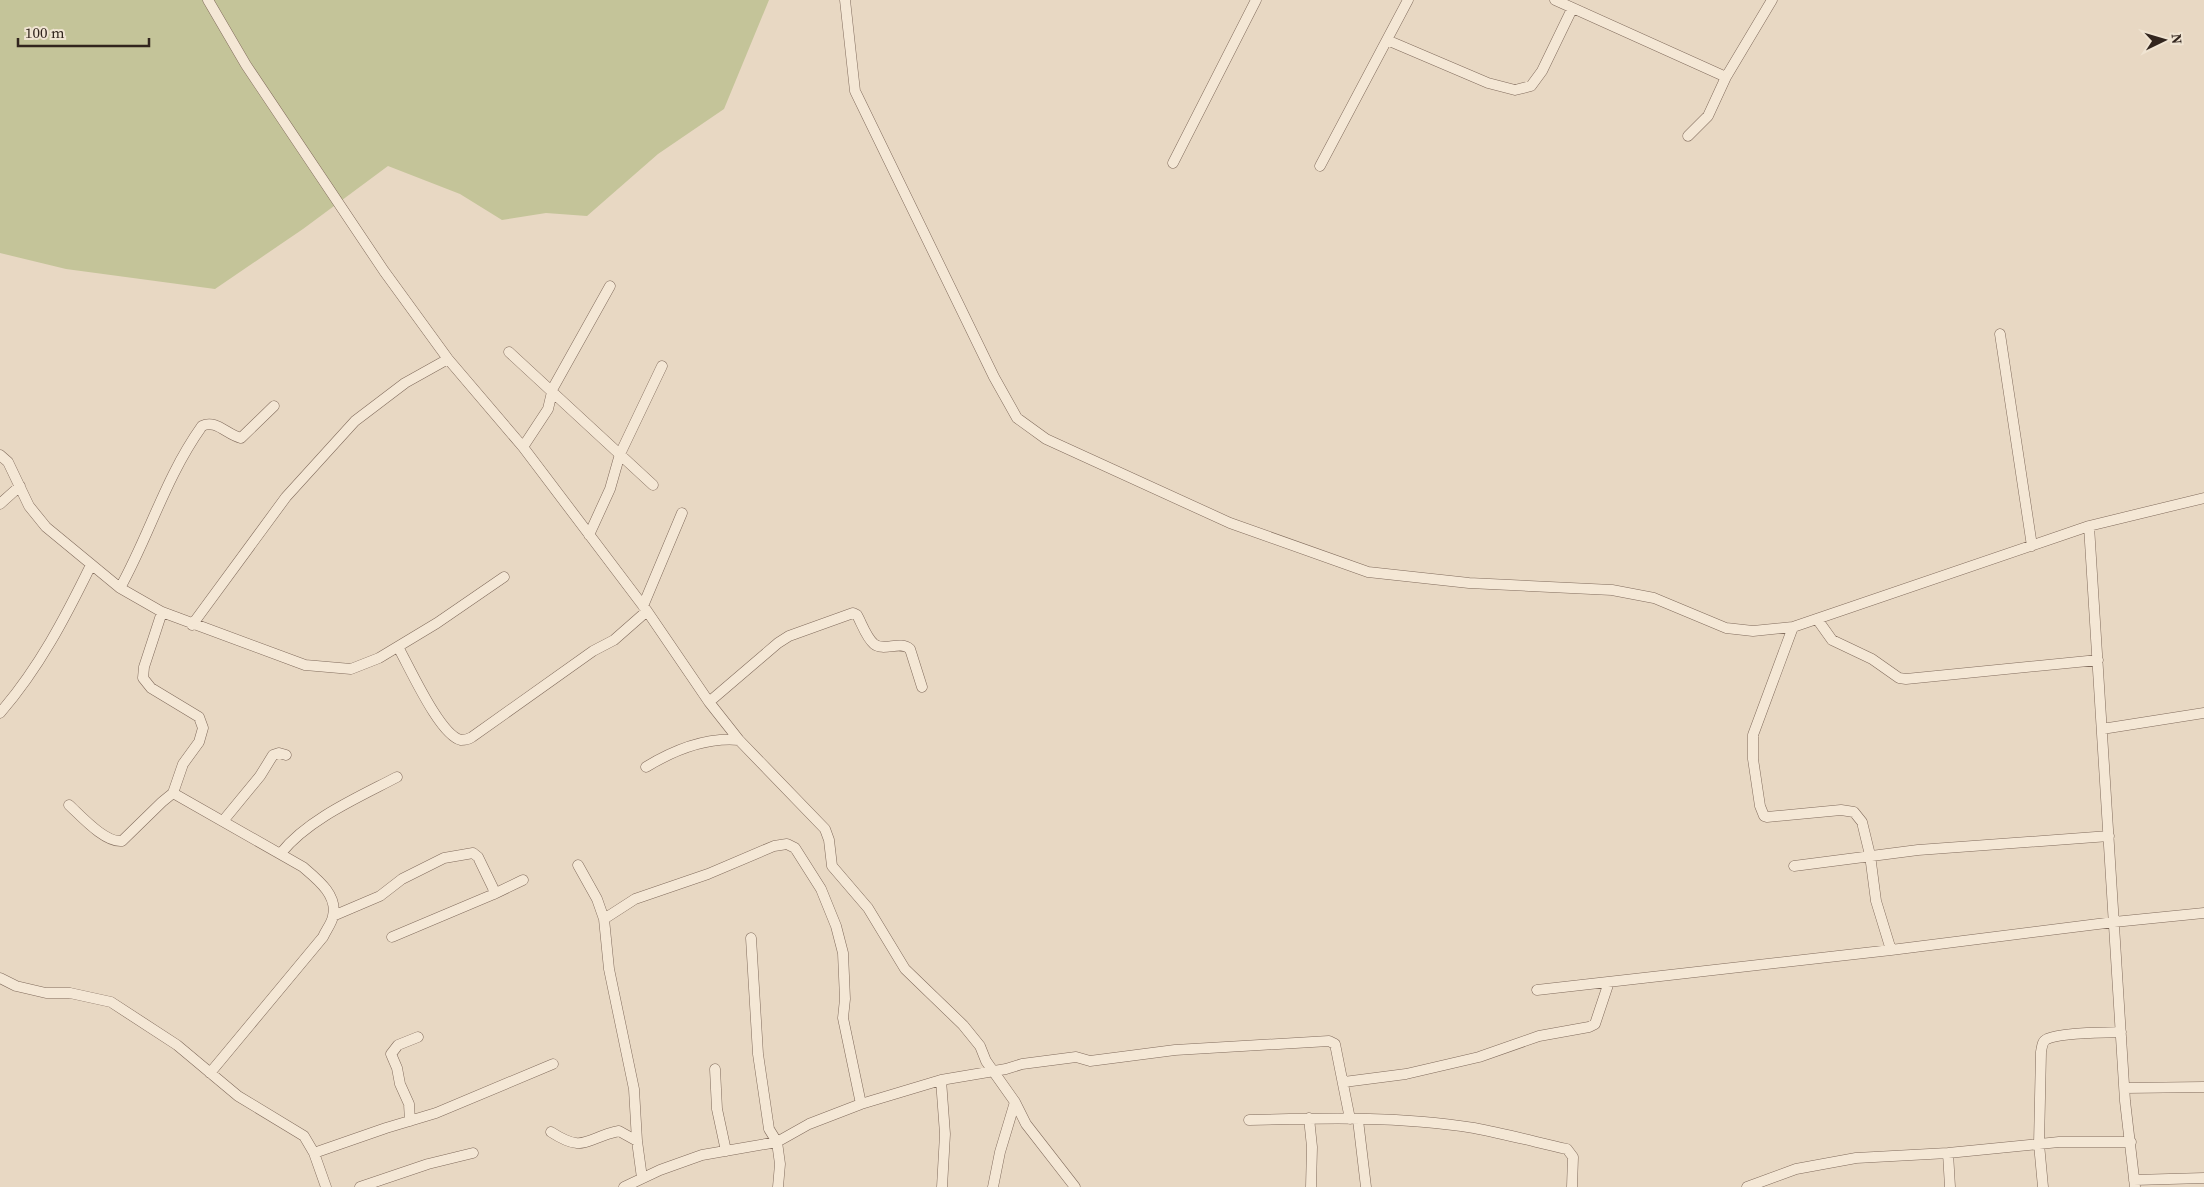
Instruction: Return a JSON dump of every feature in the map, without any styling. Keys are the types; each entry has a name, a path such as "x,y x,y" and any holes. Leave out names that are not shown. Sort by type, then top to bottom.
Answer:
{"street":[{"path":"208,0 246,65 378,263 448,359 523,447 645,609 709,702 739,740 825,829 829,840 832,866 868,908 905,969 963,1025 980,1046 986,1061 1015,1102 1026,1124 1075,1187"},
{"path":"846,0 855,91 994,377 1017,418 1046,439 1230,523 1368,572 1469,583 1612,590 1654,598 1726,628 1753,631 1793,627 2088,526 2204,498"},
{"path":"1173,163 1256,0"},
{"path":"1320,166 1408,0"},
{"path":"1555,0 1726,77"},
{"path":"1688,136 1708,116 1726,77 1772,0"},
{"path":"1387,40 1488,83 1516,90 1531,86 1542,71 1572,9"},
{"path":"523,447 548,409 554,388 610,286"},
{"path":"2000,334 2032,546"},
{"path":"509,352 654,485"},
{"path":"192,625 286,497 355,421 405,383 448,359"},
{"path":"589,535 610,489 620,454 662,366"},
{"path":"120,588 137,556 169,480 184,452 202,426 214,424 241,438 274,406"},
{"path":"0,455 8,462 29,506 46,527 120,588 162,612 192,625 278,656 314,666 351,669 379,658 504,576"},
{"path":"0,504 20,486"},
{"path":"398,647 431,709 455,737 463,740 472,737 584,657 610,643 645,609 682,513"},
{"path":"2088,526 2121,1032 2134,1183 2204,1178"},
{"path":"0,712 31,674 53,641 91,565"},
{"path":"69,805 102,834 111,840 122,842 173,793 183,764 199,742 203,728 199,717 150,688 143,678 144,667 162,612"},
{"path":"709,702 778,643 789,636 853,613 857,615 874,644 879,646 902,645 910,649 922,687"},
{"path":"1818,619 1832,640 1872,659 1899,678 1906,679 2098,660"},
{"path":"1793,627 1753,735 1753,759 1762,813 1767,817 1848,810 1857,815 1862,822 1870,855 1876,901 1891,950"},
{"path":"2102,729 2204,713"},
{"path":"646,767 682,749 725,739 739,740"},
{"path":"223,821 260,776 273,755 279,753 286,755"},
{"path":"281,853 290,842 312,826 349,802 397,777"},
{"path":"173,793 281,853 318,879 328,892 334,905 333,916 323,937 210,1073"},
{"path":"1794,866 1918,850 2108,836"},
{"path":"604,919 635,899 708,874 774,846 787,844 796,848 820,889 836,926 843,953 845,999 843,1018 861,1104"},
{"path":"333,916 380,896 402,879 431,864 456,855 474,853 478,856 494,894"},
{"path":"578,864 597,899 604,919 609,969 634,1089 637,1141 642,1178"},
{"path":"392,937 524,880"},
{"path":"1537,990 2204,913"},
{"path":"751,938 758,1054 769,1129 778,1142 780,1164 778,1187"},
{"path":"0,978 16,986 46,993 78,995 111,1002 177,1045 238,1096 304,1136 314,1154 326,1187"},
{"path":"1344,1082 1406,1074 1479,1057 1539,1036 1589,1027 1595,1024 1609,982"},
{"path":"2043,1187 2039,1144 2041,1052 2043,1042 2046,1039 2058,1036 2121,1032"},
{"path":"410,1121 409,1104 400,1084 397,1068 390,1054 398,1045 418,1037"},
{"path":"624,1187 702,1155 778,1142 809,1124 861,1104 941,1080 1022,1064 1076,1057 1090,1061 1175,1050 1329,1042 1335,1044 1354,1120 1366,1187"},
{"path":"314,1154 436,1114 553,1064"},
{"path":"715,1069 717,1109 726,1151"},
{"path":"941,1080 945,1134 942,1187"},
{"path":"2125,1088 2204,1087"},
{"path":"993,1187 1000,1152 1015,1102"},
{"path":"1309,1118 1312,1147 1311,1187"},
{"path":"1249,1120 1309,1118 1394,1120 1473,1128 1567,1149 1574,1157 1572,1187"},
{"path":"551,1132 567,1142 577,1144 619,1131 637,1141"},
{"path":"1747,1187 1796,1169 1856,1158 1948,1153 2039,1144 2131,1142"},
{"path":"360,1187 428,1164 472,1153"},
{"path":"1948,1153 1950,1187"}],"green space":[{"path":"0,0 769,0 724,109 658,154 587,216 546,213 502,220 460,194 388,166 303,229 215,289 66,269 0,253"}]}
